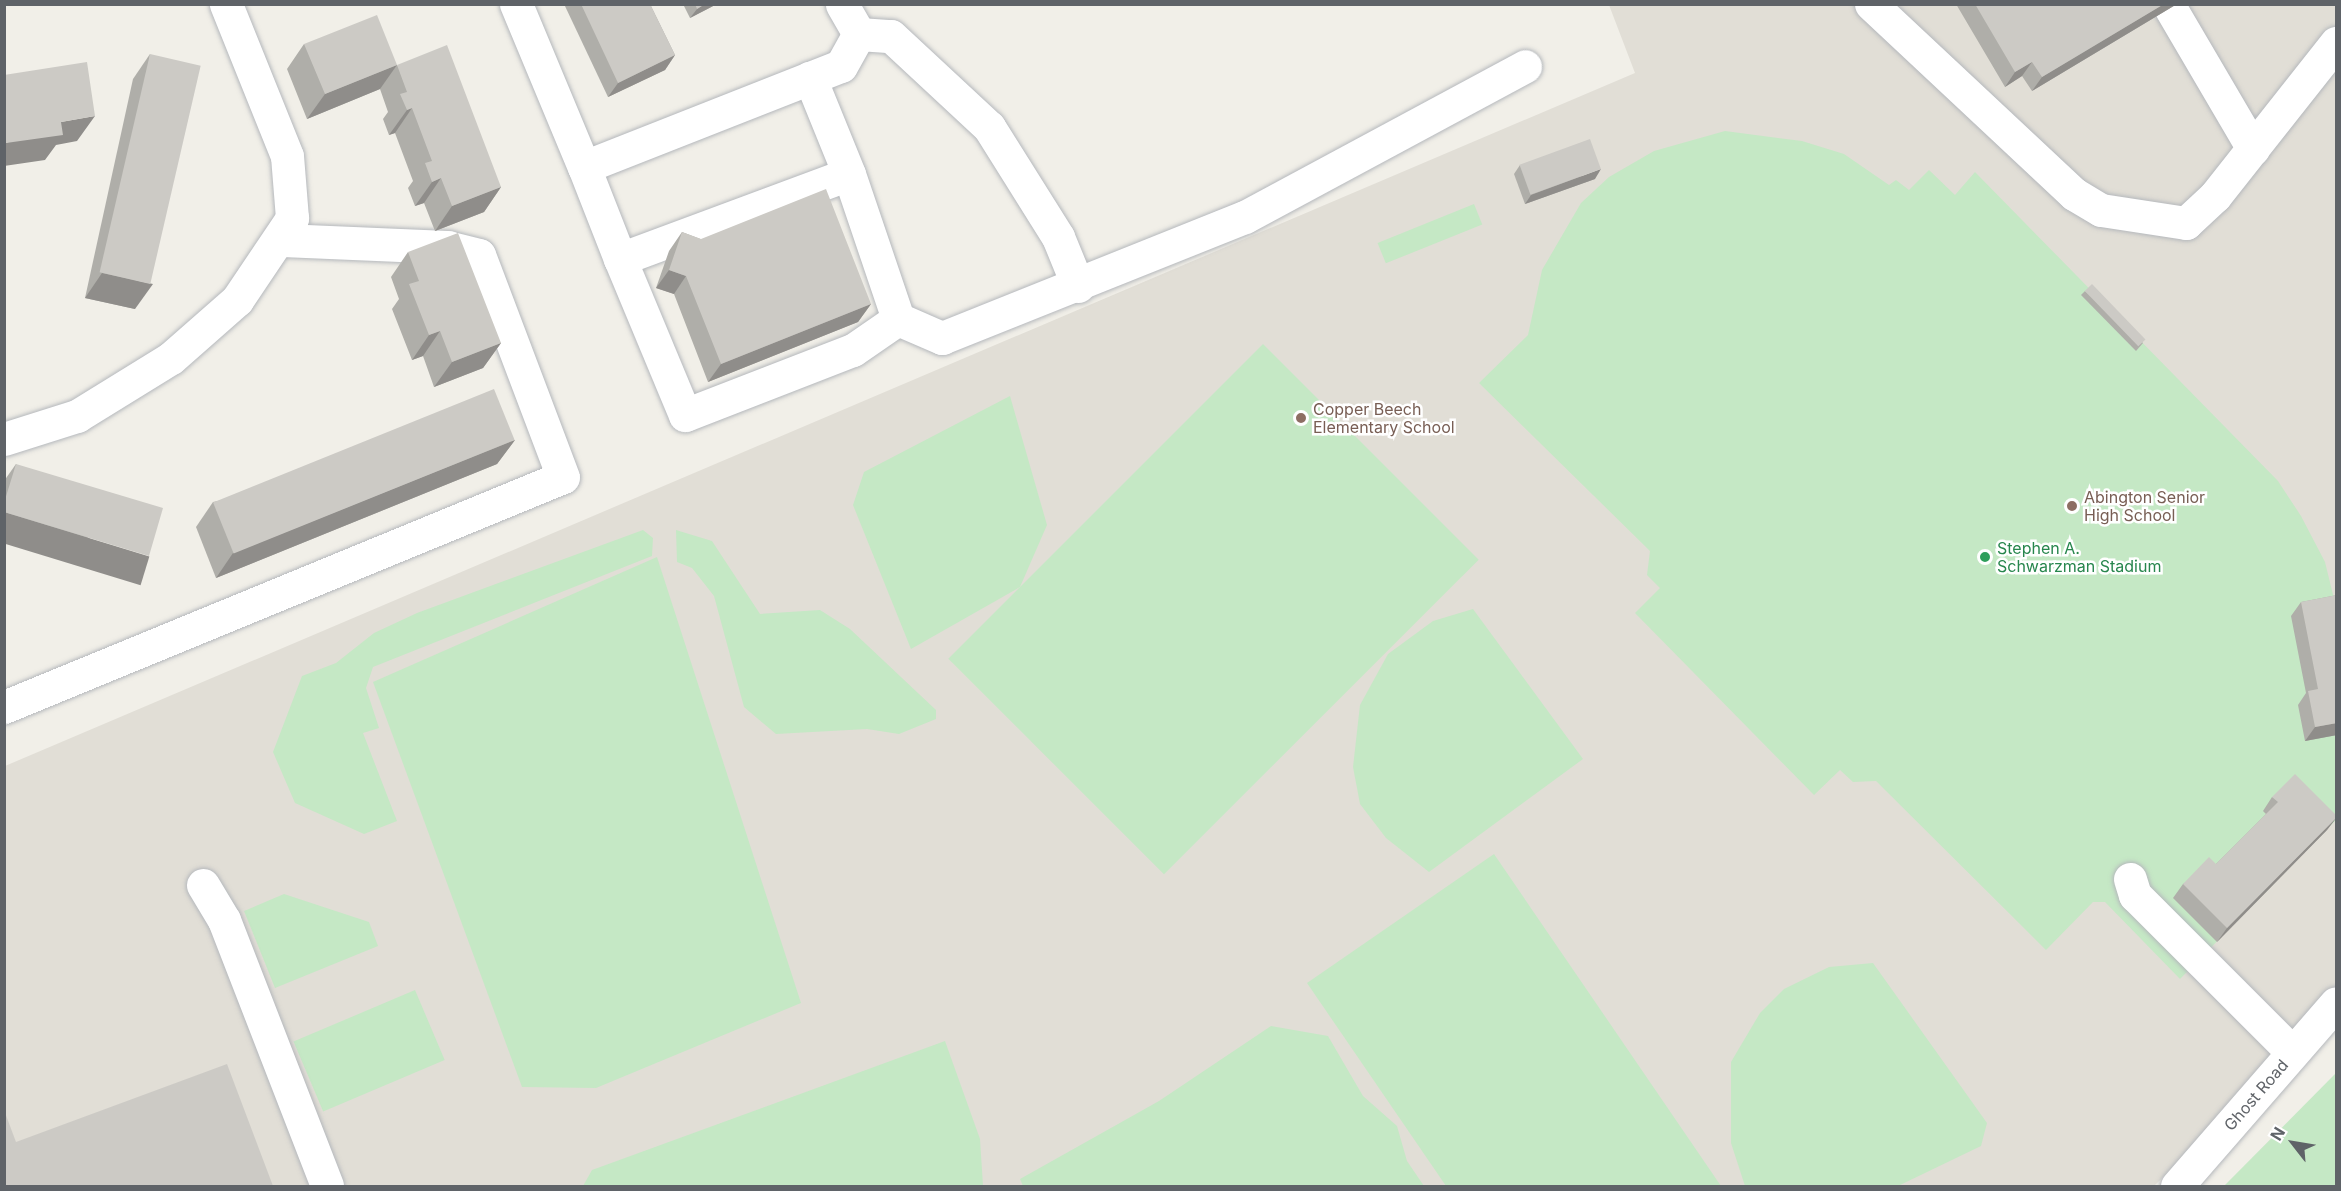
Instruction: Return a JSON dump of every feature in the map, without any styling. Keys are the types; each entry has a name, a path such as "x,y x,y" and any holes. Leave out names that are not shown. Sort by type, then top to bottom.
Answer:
{"street":[{"path":"4,439 77,416 171,358 237,300 281,240 292,218 287,156 226,4"},
{"path":"516,4 685,415 853,350 898,319"},
{"path":"842,4 859,34"},
{"path":"1871,4 2074,194 2101,210 2186,223 2253,149 2337,43"},
{"path":"2171,9 2253,149"},
{"path":"584,167 841,66 859,34"},
{"path":"859,34 891,36 989,127 1058,237 1078,286"},
{"path":"810,78 849,174 898,319 942,338 1078,286 1245,217 1525,66"},
{"path":"620,260 849,174"},
{"path":"4,707 563,477 479,255 448,247 281,240"},
{"path":"2130,879 2136,895 2293,1053"},
{"path":"203,885 224,920 327,1186"},
{"name":"Ghost Road","path":"2177,1186 2337,1003"}],"shaded area":[{"name":"Copper Beech Elementary School","path":"1609,5 2336,5 2336,1008 2154,1186 5,1186 5,766 1635,73"}],"green space":[{"name":"Stephen A. Schwarzman Stadium","path":"1725,131 1802,141 1844,154 1889,185 1896,180 1909,190 1929,170 1955,195 1975,172 2278,481 2301,516 2325,562 2336,607 2336,820 2180,979 2105,902 2093,902 2046,950 1876,781 1853,782 1840,770 1814,795 1635,613 1660,588 1647,575 1650,551 1479,383 1528,335 1542,270 1581,203 1609,177 1654,151"},
{"path":"1474,204 1482,224 1386,263 1378,243"},
{"path":"1263,344 1479,560 1164,874 948,659"},
{"path":"1010,396 1047,525 1020,587 911,649 853,505 864,472"},
{"path":"643,530 653,538 652,556 373,667 366,688 379,728 363,733 397,821 364,834 295,803 273,752 302,676 336,663 374,633 417,613"},
{"path":"676,530 712,541 760,614 820,610 850,629 936,710 936,719 899,734 867,729 776,734 744,707 714,596 692,568 677,562"},
{"path":"657,557 801,1003 596,1088 522,1087 373,682"},
{"path":"1473,609 1583,759 1429,872 1386,838 1360,804 1353,767 1360,705 1388,654 1433,621"},
{"path":"1494,854 1721,1186 1446,1186 1307,983"},
{"path":"284,894 369,922 378,946 275,988 244,911"},
{"path":"1873,963 1987,1123 1981,1146 1898,1186 1745,1186 1731,1143 1731,1062 1760,1013 1784,989 1829,967"},
{"path":"415,990 445,1060 323,1112 293,1042"},
{"path":"1271,1026 1328,1036 1363,1096 1397,1126 1407,1161 1424,1186 1023,1186 1020,1179 1159,1101"},
{"path":"945,1041 980,1139 983,1186 583,1186 592,1170"},
{"path":"2336,1073 2336,1186 2224,1186"}],"building":[{"path":"581,4 650,4 675,55 618,83"},
{"path":"695,4 705,4 697,9"},
{"path":"1975,4 2164,4 2042,77 2032,62 2015,72"},
{"path":"377,15 397,65 325,94 304,44"},
{"path":"447,45 501,187 452,206 441,178 432,182 425,163 432,161 412,108 407,110 400,94 407,92 397,65"},
{"path":"150,54 201,66 150,284 100,272"},
{"path":"87,62 95,116 61,122 63,135 6,143 4,75"},
{"path":"1590,139 1601,169 1530,195 1520,165"},
{"path":"826,189 871,304 721,364 686,276 669,270 682,232 701,239"},
{"path":"458,233 501,343 452,362 440,331 429,335 409,284 419,281 408,252"},
{"path":"2092,284 2145,339 2138,346 2085,291"},
{"path":"494,389 515,440 234,554 213,503"},
{"path":"16,464 163,508 149,556 4,512 4,503"},
{"path":"2337,595 2337,723 2315,727 2308,691 2318,689 2301,602"},
{"path":"2295,774 2337,817 2227,928 2183,884 2209,857 2216,864 2278,802 2272,797"},
{"path":"227,1064 273,1186 4,1186 4,1110 16,1142"}],"place":[{"name":"Copper Beech Elementary School","path":"1301,418"},
{"name":"Abington Senior High School","path":"2072,506"},
{"name":"Stephen A. Schwarzman Stadium","path":"1985,557"}]}
